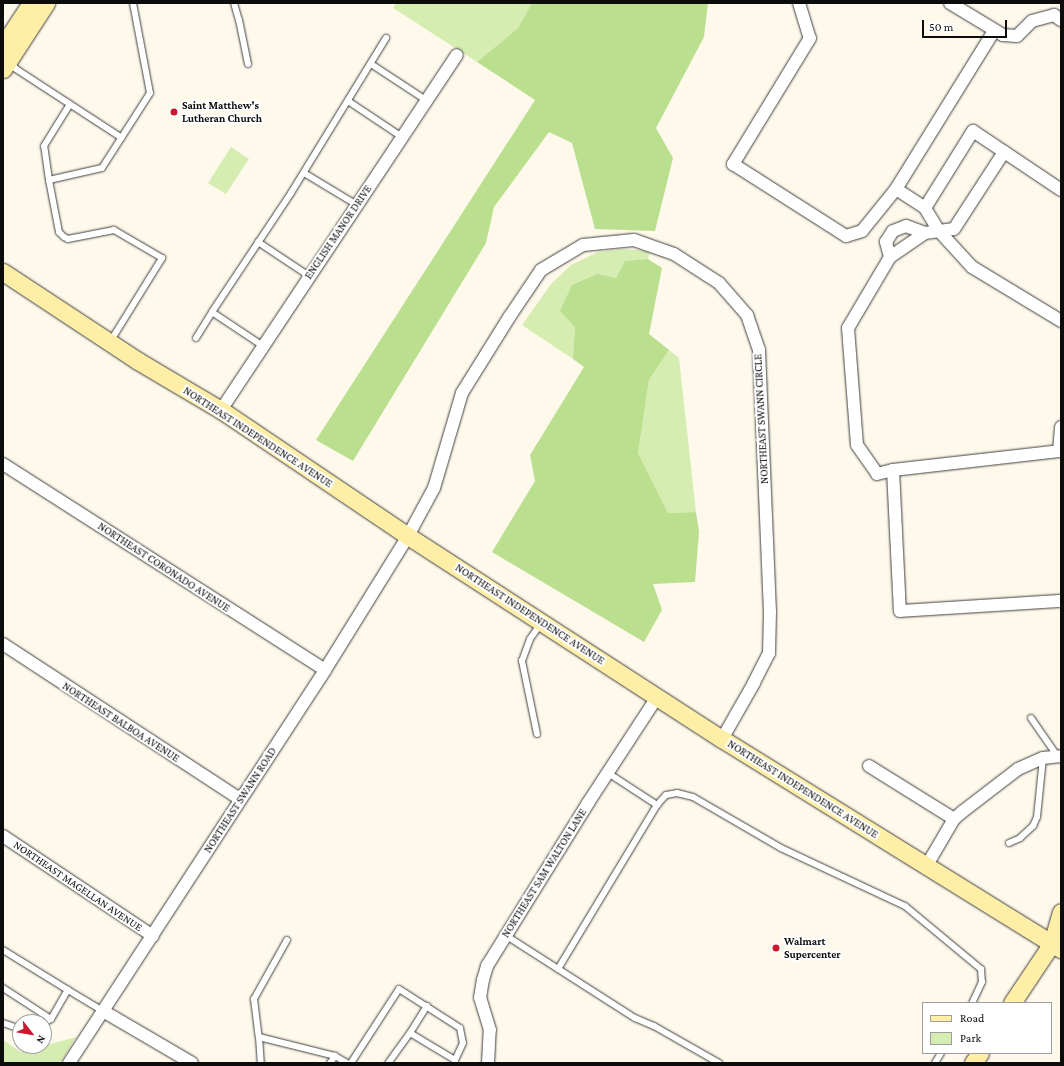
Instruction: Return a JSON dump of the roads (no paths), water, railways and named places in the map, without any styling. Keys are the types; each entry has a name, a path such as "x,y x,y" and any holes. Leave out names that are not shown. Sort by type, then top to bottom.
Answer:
{"street":[{"path":"3,29 20,3"},
{"path":"4,58 6,41 31,3"},
{"path":"4,58 46,3"},
{"path":"799,3 810,38 733,164 846,236 862,232 896,189 994,31"},
{"path":"950,3 994,31 1003,35 1017,36 1032,21 1054,16 1061,20"},
{"name":"ENGLISH MANOR DRIVE","path":"220,410 456,55"},
{"path":"925,208 973,131 1061,190"},
{"path":"1004,152 954,229 925,233 890,257 848,328 857,445 877,474 893,470 1059,451 1061,426"},
{"path":"896,189 925,208 939,231 972,267 1061,321"},
{"path":"890,257 886,242 893,231 906,226 925,233"},
{"name":"NORTHEAST SWANN CIRCLE","path":"408,536 434,488 462,393 541,270 583,245 634,240 674,254 719,283 746,315 758,350 770,612 769,653 754,683 722,739"},
{"name":"NORTHEAST INDEPENDENCE AVENUE","path":"3,272 138,361 220,410 408,536 722,739 927,865 1058,942"},
{"name":"NORTHEAST CORONADO AVENUE","path":"3,464 325,670"},
{"path":"893,470 900,611 1061,601"},
{"name":"NORTHEAST SWANN ROAD","path":"70,1063 325,670 408,536"},
{"name":"NORTHEAST BALBOA AVENUE","path":"3,644 240,799"},
{"name":"NORTHEAST SAM WALTON LANE","path":"488,1063 491,1040 490,1030 480,998 487,966 505,935 657,697"},
{"path":"927,865 954,819 1018,769 1043,758 1059,757"},
{"path":"869,766 954,819"},
{"name":"NORTHEAST MAGELLAN AVENUE","path":"3,836 153,936"},
{"path":"1013,1002 1058,942 1061,912"},
{"path":"103,1011 191,1063"},
{"path":"973,1063 979,1054"}],"lane":[{"path":"49,180 102,168 122,138 150,90 133,3"},
{"path":"234,3 248,64"},
{"path":"196,338 304,173 386,38"},
{"path":"4,58 16,68 122,138"},
{"path":"371,64 426,100"},
{"path":"348,101 402,137"},
{"path":"70,104 44,146 59,232 68,239 114,230 162,258 110,343"},
{"path":"304,173 357,205"},
{"path":"258,242 309,276"},
{"path":"212,312 263,346"},
{"path":"537,734 522,661 530,639 542,622"},
{"path":"1030,718 1059,757"},
{"path":"1009,843 1020,838 1029,830 1033,826 1037,817 1043,758"},
{"path":"608,773 657,805"},
{"path":"558,968 657,805 666,795 677,793 693,797 781,848 905,906 981,970 982,982 972,1002"},
{"path":"505,935 635,1018 654,1026 719,1063"},
{"path":"261,1063 260,1037 254,999 287,940"},
{"path":"3,950 103,1011"},
{"path":"3,988 43,1014"},
{"path":"352,1063 399,989 460,1028 463,1043 455,1060 410,1033"},
{"path":"52,1017 68,990"},
{"path":"388,1063 410,1033 427,1006"},
{"path":"260,1037 335,1056 347,1063"},
{"path":"935,1063 940,1054"},
{"path":"330,1063 335,1056"}],"place":[{"name":"Saint Matthew's Lutheran Church","path":"174,112"},
{"name":"Walmart Supercenter","path":"776,948"}]}
